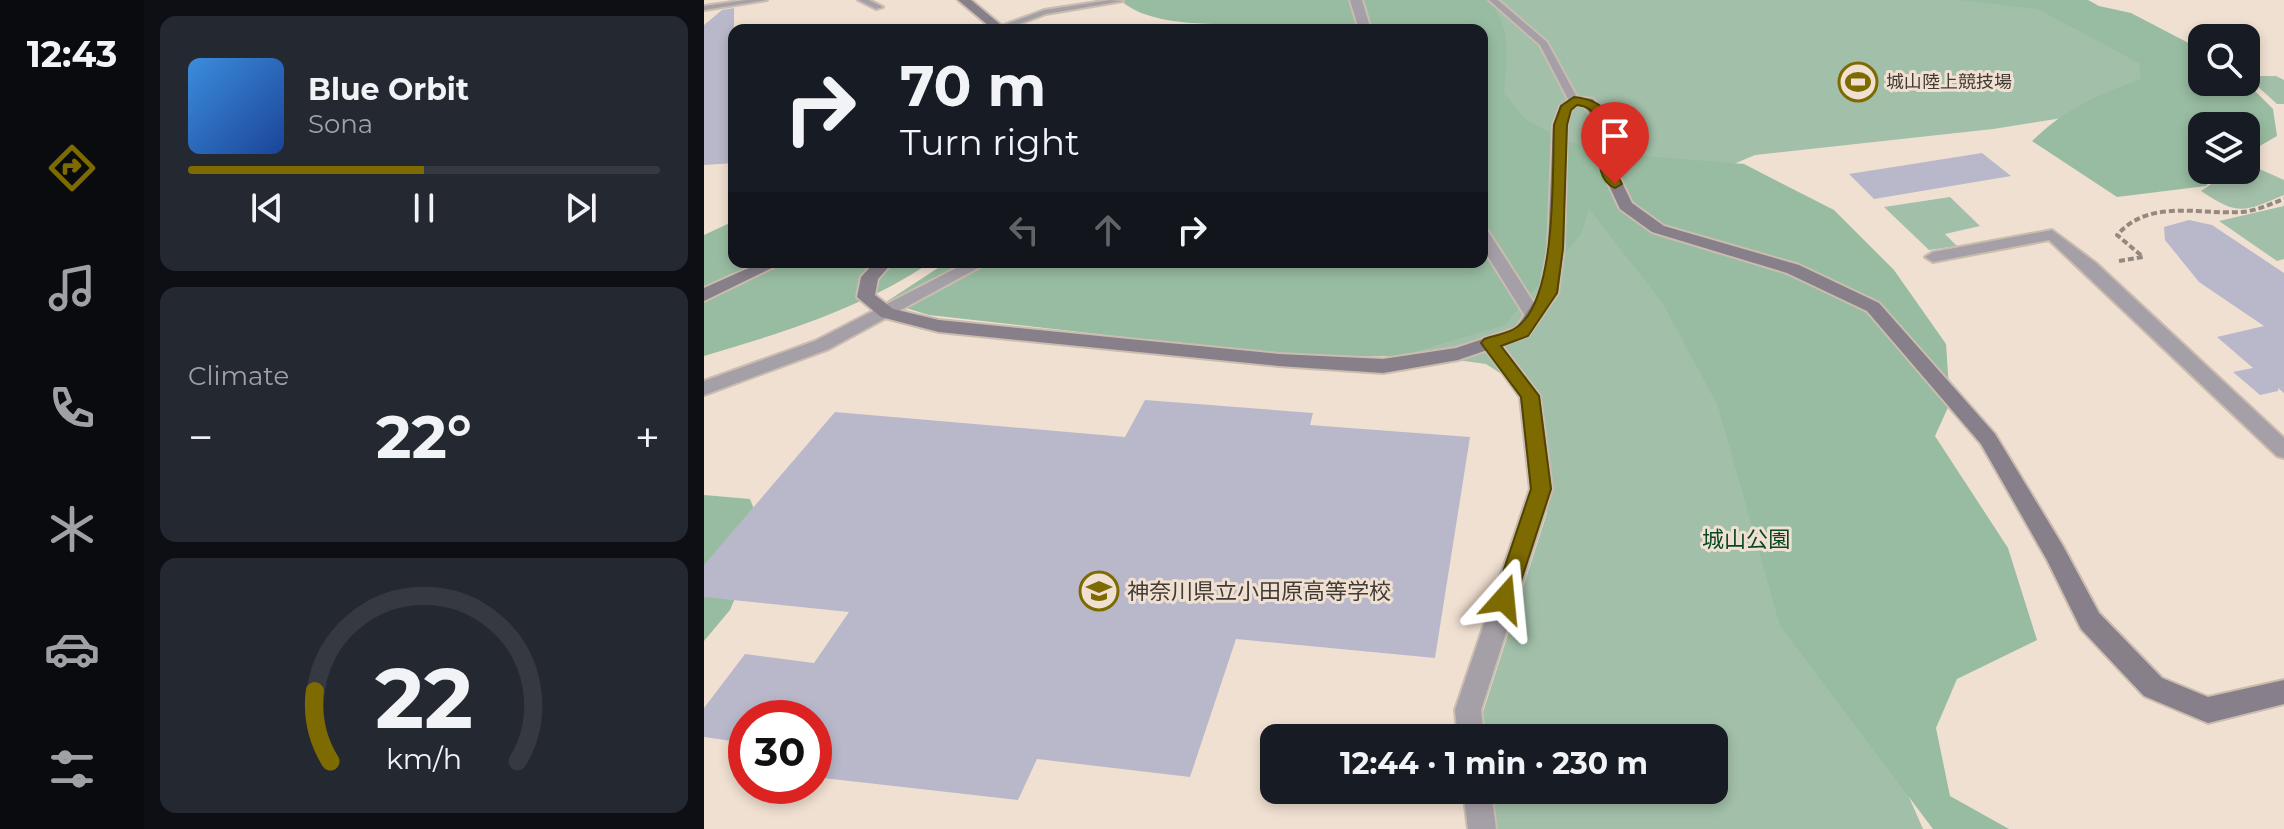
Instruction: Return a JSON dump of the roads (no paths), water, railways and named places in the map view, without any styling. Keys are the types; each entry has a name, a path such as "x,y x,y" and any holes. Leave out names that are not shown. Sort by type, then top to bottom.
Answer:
{"street":[{"path":"964,0 995,24"},
{"path":"1356,0 1363,24"},
{"path":"879,268 870,277 866,297 887,313 939,326 1279,360 1383,366 1458,354 1522,332 1549,293 1556,248 1560,125 1565,109 1574,101 1588,102 1605,123 1605,162 1625,206 1658,229 1793,269 1873,307 1988,439 2055,553 2090,621 2153,687 2208,710 2284,692"},
{"path":"1933,257 2052,235 2284,450"},
{"path":"1488,244 1533,315"},
{"path":"704,295 763,268"},
{"path":"704,388 822,345 970,268"},
{"path":"1470,724 1468,710 1541,489 1530,396 1490,343"},
{"path":"1479,804 1482,829"}],"lane":[{"path":"704,8 763,0"},
{"path":"862,0 879,7"},
{"path":"1493,0 1544,44 1574,101"},
{"path":"1014,24 1044,12 1119,1"}],"place":[{"name":"城山陸上競技場","path":"1858,82"},
{"name":"神奈川県立小田原高等学校","path":"1099,591"}],"park label":[{"name":"城山公園","path":"1746,539"}]}
